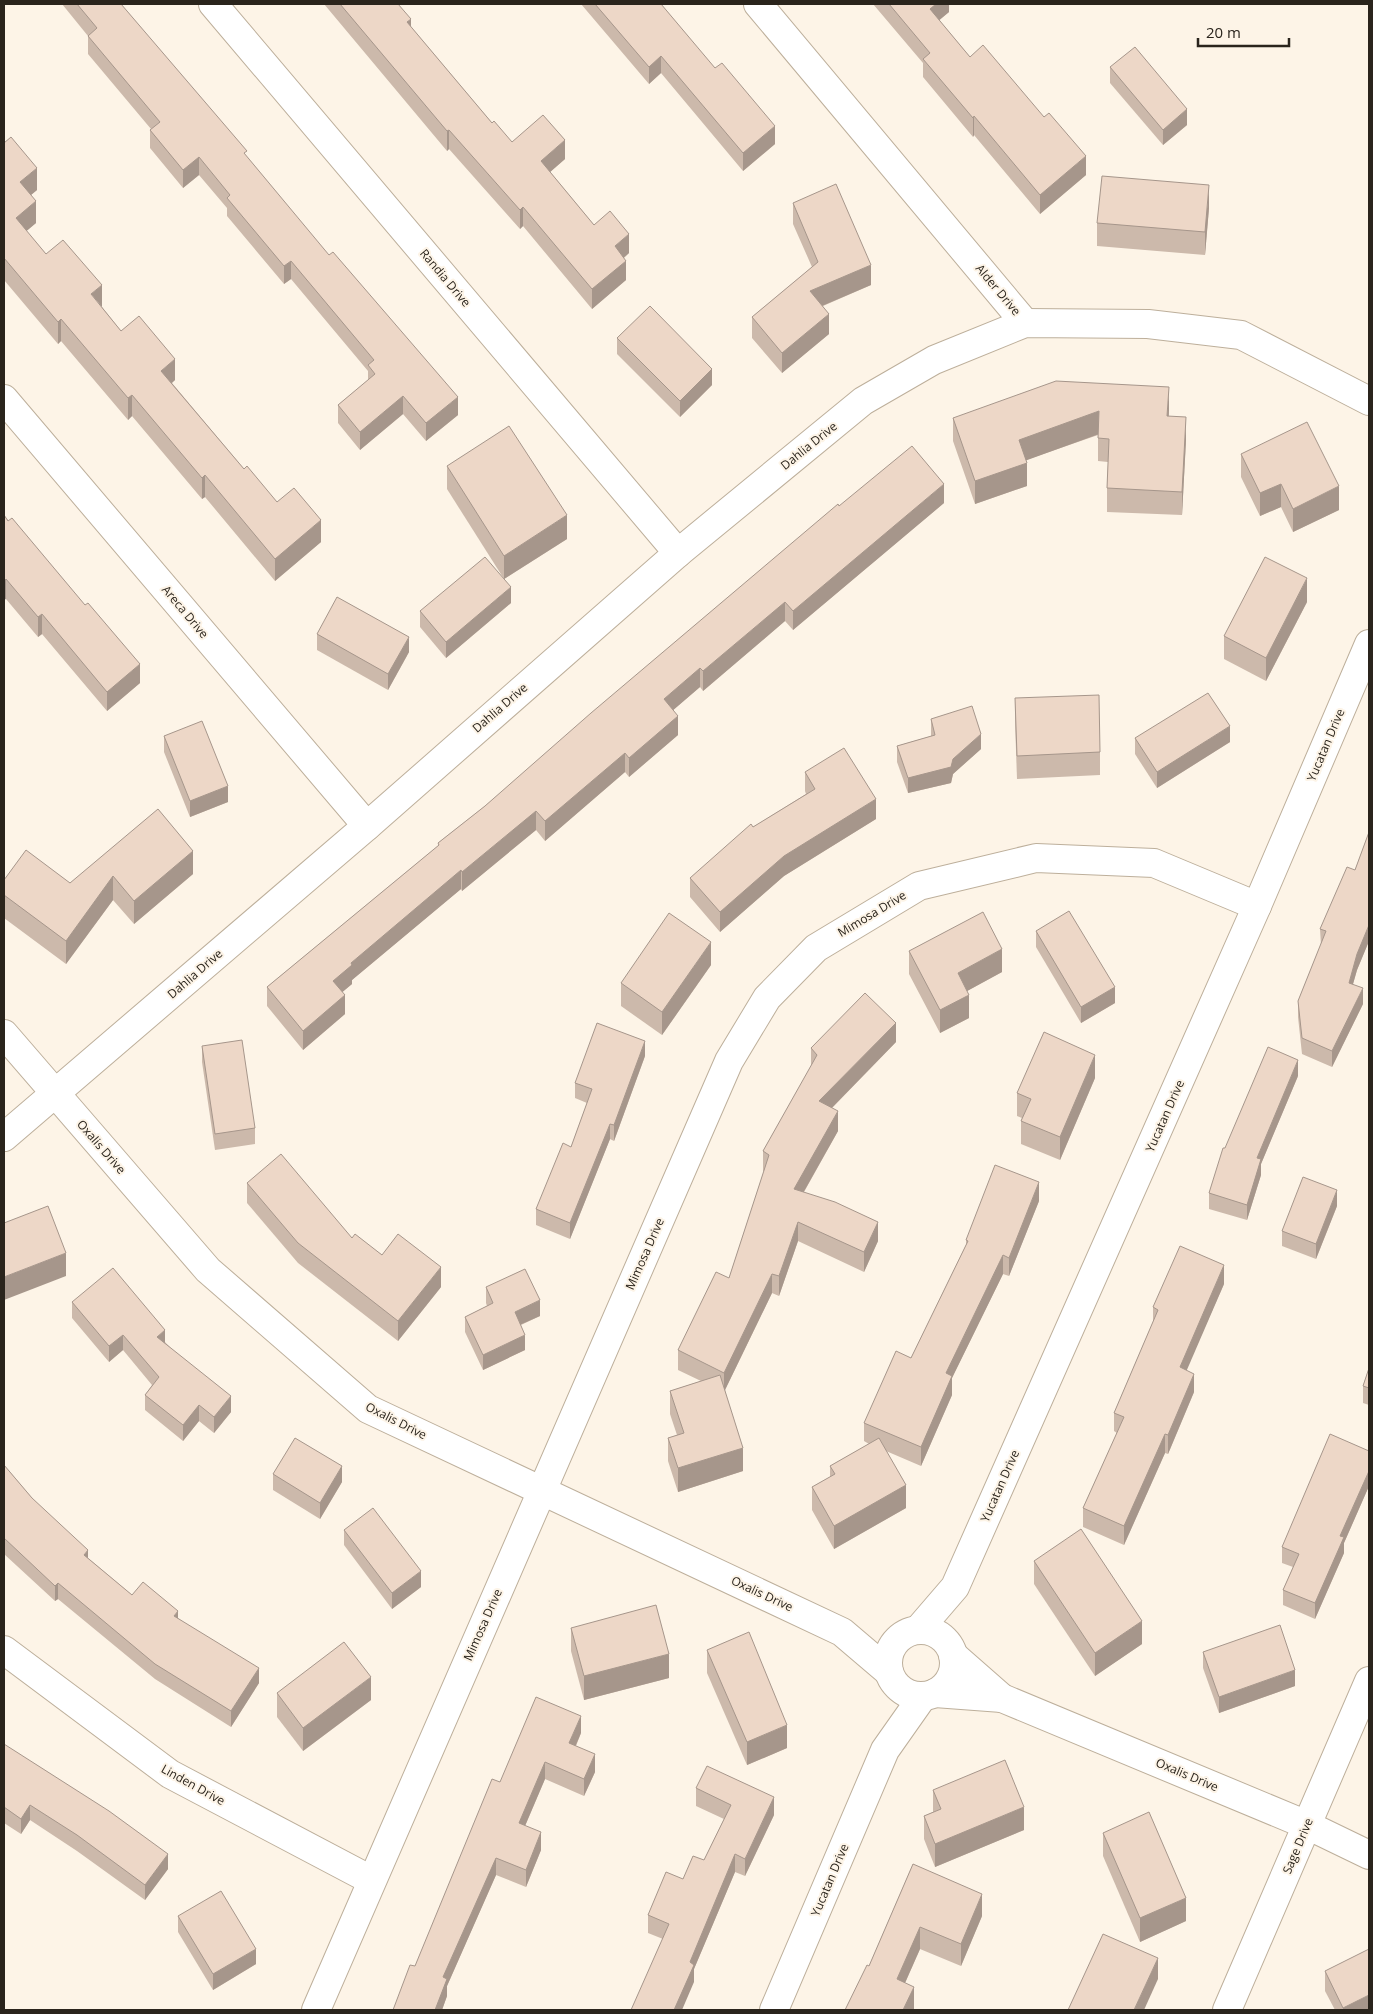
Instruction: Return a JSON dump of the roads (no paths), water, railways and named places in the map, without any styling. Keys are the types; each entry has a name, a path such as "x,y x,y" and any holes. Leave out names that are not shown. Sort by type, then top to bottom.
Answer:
{"street":[{"name":"Randia Drive","path":"212,4 678,553"},
{"name":"Alder Drive","path":"758,4 1026,323 1148,324 1241,334 1369,401"},
{"name":"Dahlia Drive","path":"4,1137 367,826 678,553 863,402 934,360 1026,323"},
{"name":"Areca Drive","path":"4,399 367,826"},
{"name":"Yucatan Drive","path":"951,1649 956,1587 1257,906 1369,644"},
{"name":"Mimosa Drive","path":"316,2010 729,1061 767,998 816,948 919,886 1036,858 1154,863 1257,906"},
{"name":"Oxalis Drive","path":"4,1034 208,1270 368,1410 842,1632 891,1677"},
{"name":"Yucatan Drive","path":"908,1635 956,1587"},
{"name":"Oxalis Drive","path":"842,1632 908,1635"},
{"path":"908,1635 940,1636 951,1649 954,1666 951,1677 944,1686 929,1695 912,1695 901,1690 891,1677 888,1660 891,1649 908,1635"},
{"name":"Oxalis Drive","path":"951,1649 1002,1698"},
{"name":"Linden Drive","path":"4,1650 170,1774 371,1880"},
{"name":"Yucatan Drive","path":"885,1750 891,1677"},
{"name":"Sage Drive","path":"1227,2010 1369,1681"},
{"name":"Yucatan Drive","path":"774,2010 885,1750 929,1695"},
{"name":"Oxalis Drive","path":"929,1695 1002,1698 1307,1825 1369,1855"}]}
